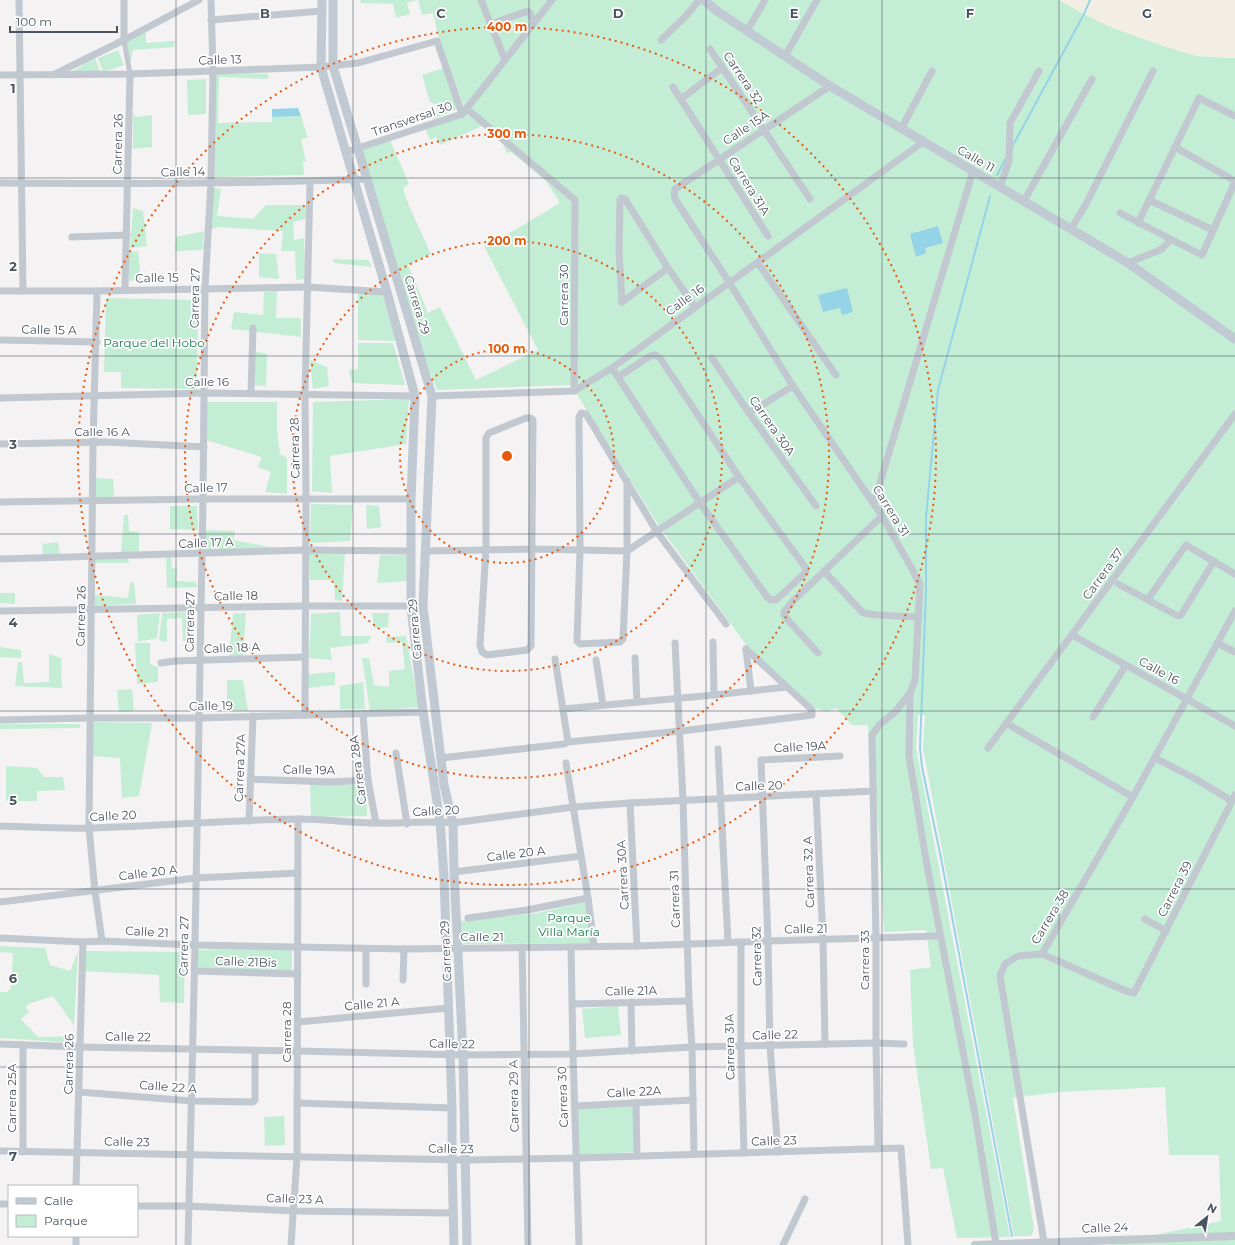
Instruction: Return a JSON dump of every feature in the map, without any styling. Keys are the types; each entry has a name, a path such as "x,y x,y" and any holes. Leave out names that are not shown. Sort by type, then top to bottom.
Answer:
{"main road":[{"name":"Carrera 29","path":"322,0 321,67 387,292 415,396 411,607 423,712 440,821 452,1108 454,1245"},
{"name":"Carrera 29","path":"333,0 334,66 432,396 423,606 444,785 453,823 463,1055 467,1245"},
{"name":"Calle 11","path":"704,0 717,11 830,86 1128,263 1235,340"}],"street":[{"path":"19,0 23,291"},
{"name":"Carrera 26","path":"124,0 124,40 130,74 125,290"},
{"path":"53,75 124,40 199,0"},
{"name":"Carrera 27","path":"188,1245 204,499 205,288 212,182 213,71 211,0"},
{"path":"481,0 505,60"},
{"path":"541,0 544,10"},
{"name":"Transversal 30","path":"346,152 465,111 552,0"},
{"path":"661,40 687,15 699,0"},
{"path":"747,31 765,0"},
{"path":"785,56 817,0"},
{"path":"211,20 322,11"},
{"path":"491,24 528,11 534,22"},
{"name":"Calle 13","path":"0,75 130,74 334,66 358,63 437,41 465,111"},
{"name":"Carrera 32","path":"710,49 810,199"},
{"path":"681,99 722,68"},
{"path":"1000,187 1009,161 1010,123 1039,71"},
{"path":"1071,229 1086,204 1153,71"},
{"path":"901,129 932,72"},
{"path":"1024,201 1092,79"},
{"name":"Calle 15A","path":"675,189 830,86"},
{"name":"Carrera 31A","path":"673,87 768,236"},
{"path":"1138,223 1174,147 1200,98 1235,116"},
{"name":"Carrera 30","path":"465,111 575,200 574,392"},
{"name":"Calle 16","path":"574,392 612,368 923,142"},
{"path":"1120,213 1170,240 1202,255 1235,182 1174,147"},
{"path":"874,503 972,171"},
{"name":"Calle 14","path":"0,183 128,184 310,182 367,179"},
{"name":"Carrera 28","path":"305,715 305,394 310,182"},
{"name":"Carrera 31","path":"675,189 675,199 729,282 793,386 874,503 920,584 914,680 910,693 895,712 879,725 872,735 872,770"},
{"path":"668,268 622,302 619,251 621,198 624,199 695,307"},
{"path":"1149,200 1213,230"},
{"path":"72,237 127,235"},
{"path":"1128,263 1162,249 1170,240"},
{"path":"758,263 836,375"},
{"name":"Calle 15","path":"0,291 98,291 307,287 387,292"},
{"name":"Carrera 26","path":"98,291 92,501 93,556 89,828 95,891 102,941"},
{"path":"251,393 253,328"},
{"name":"Calle 15 A","path":"0,340 97,342"},
{"path":"612,368 700,503 768,598 771,600 776,600 806,572 805,567 739,477 660,358 650,356 618,377"},
{"name":"Carrera 30A","path":"712,358 749,413 816,506"},
{"path":"749,413 793,386"},
{"path":"432,396 574,392"},
{"name":"Calle 16","path":"0,398 205,393 415,396"},
{"path":"627,481 627,551 623,639 620,642 580,644 577,641 580,550 579,417 582,413 586,414 627,481 657,532 726,624"},
{"name":"Carrera 37","path":"988,748 1235,414"},
{"path":"526,418 530,418 534,420 533,549 531,646 527,650 487,655 482,652 480,645 486,549 486,438 489,433 526,418"},
{"name":"Calle 16 A","path":"0,444 106,442 204,446"},
{"path":"426,551 533,549 627,551 739,477"},
{"name":"Calle 17","path":"0,502 306,498 412,499"},
{"path":"818,653 787,619 784,612 794,600 882,516"},
{"path":"1148,599 1186,545 1235,574"},
{"name":"Calle 17 A","path":"0,559 306,550 412,550"},
{"path":"1118,584 1178,616 1181,616 1214,561"},
{"path":"824,571 862,613 919,617"},
{"name":"Calle 18","path":"0,611 92,611 305,606 423,606"},
{"name":"Carrera 38","path":"1044,1242 1000,976 1005,964 1018,956 1042,954 1133,797 1235,611"},
{"name":"Calle 16","path":"1072,635 1235,726"},
{"path":"713,642 714,695"},
{"name":"Carrera 31","path":"675,643 681,731 689,1002 692,1047 694,1154"},
{"path":"1218,643 1235,652"},
{"path":"441,758 564,744 568,742 681,731 812,715 812,710 746,649 751,691"},
{"name":"Calle 18 A","path":"161,663 175,661 305,657"},
{"path":"555,658 568,742"},
{"path":"635,658 637,702"},
{"path":"596,660 603,705"},
{"path":"1093,717 1126,665"},
{"path":"563,709 679,699 787,687"},
{"path":"910,693 908,756 940,936 975,1114 996,1245"},
{"name":"Calle 19","path":"0,720 199,718 423,712"},
{"name":"Carrera 28A","path":"363,714 368,780 376,823"},
{"name":"Carrera 27A","path":"249,821 253,716"},
{"path":"1006,723 1133,797"},
{"path":"718,749 728,942"},
{"path":"396,753 407,824"},
{"name":"Calle 19A","path":"761,760 840,756"},
{"path":"1154,758 1233,798"},
{"name":"Carrera 32","path":"761,760 768,940 770,1046 778,1152"},
{"path":"566,763 582,856 594,946"},
{"name":"Carrera 33","path":"872,770 876,938 878,1148"},
{"name":"Calle 19A","path":"250,779 331,782 368,780"},
{"name":"Calle 20","path":"0,826 89,828 197,822 298,819 407,824 440,821 453,823 573,807 720,798 873,792"},
{"name":"Carrera 32 A","path":"816,795 823,940 825,1044"},
{"name":"Carrera 39","path":"1042,954 1126,991 1134,993 1233,798"},
{"name":"Carrera 30A","path":"630,803 637,946"},
{"name":"Carrera 28","path":"291,1245 297,1156 298,819"},
{"name":"Calle 20 A","path":"454,872 582,856"},
{"name":"Calle 20 A","path":"0,902 196,878 298,873"},
{"name":"Calle 21","path":"468,918 527,910 588,898"},
{"path":"1144,919 1166,931"},
{"name":"Calle 21","path":"0,938 83,942 102,941 195,945 404,950 446,948 637,946 768,940 823,940 940,936"},
{"name":"Carrera 26","path":"76,1185 83,942"},
{"name":"Carrera 31A","path":"741,942 741,1047 744,1153"},
{"name":"Carrera 29 A","path":"522,947 528,1245"},
{"name":"Carrera 30","path":"571,947 572,1054 579,1245"},
{"path":"366,949 366,984"},
{"path":"403,980 404,950"},
{"name":"Calle 21Bis","path":"195,971 298,974"},
{"path":"631,1002 632,1050"},
{"name":"Calle 21A","path":"572,1004 689,1002"},
{"name":"Calle 21 A","path":"298,1022 448,1008"},
{"name":"Calle 22","path":"0,1044 463,1055 572,1054 692,1047 876,1043 904,1044"},
{"name":"Carrera 25A","path":"23,1045 23,1152"},
{"name":"Calle 22 A","path":"79,1092 192,1100 254,1102 255,1051"},
{"name":"Calle 22A","path":"575,1106 693,1100"},
{"path":"297,1103 452,1108"},
{"path":"636,1103 637,1156"},
{"name":"Calle 23","path":"0,1151 452,1160 526,1160 901,1148 908,1245"},
{"path":"783,1245 805,1199"},
{"name":"Calle 23 A","path":"138,1206 188,1206 294,1211 453,1213"},
{"name":"Calle 24","path":"975,1245 1235,1236"}],"green space":[{"path":"360,0 418,0 407,3 410,14 396,18 393,4 361,3"},
{"path":"418,0 1059,0 1084,14 1197,56 1235,58 1235,1245 1108,1245 1221,1221 1219,1155 1169,1155 1165,1087 1060,1092 1013,1098 1034,1229 1031,1236 1014,1236 923,748 925,715 918,715 916,748 1010,1237 957,1238 943,1168 931,1169 913,1044 910,970 931,967 926,930 884,932 875,768 869,766 868,725 852,725 836,708 827,712 815,708 747,646 659,526 571,385 437,390 418,343 360,150 390,140 409,184 403,188 409,206 431,254 408,265 428,313 440,307 476,380 538,350 484,246 515,230 560,203 546,181 511,152 507,153 501,140 484,125 440,145 436,137 430,140 425,128 465,111 439,38 433,13 422,15"},
{"path":"146,30 146,43 175,41 174,47 133,50 130,64 126,40"},
{"path":"118,50 124,65 103,72 98,58"},
{"path":"95,58 100,72 71,72"},
{"path":"443,68 457,109 432,120 439,106 430,102 422,75"},
{"path":"215,73 268,74 268,79 219,77 218,123 272,122 272,117 301,116 308,138 301,139 306,162 303,162 304,175 215,177"},
{"path":"206,79 206,114 188,115 187,80"},
{"path":"133,113 136,117 152,115 152,147 133,149"},
{"path":"213,188 221,189 217,216 253,219 266,205 305,205 306,219 293,222 294,240 304,238 305,279 296,280 295,251 281,251 283,231 217,227 210,230"},
{"path":"133,208 143,211 147,246 130,248"},
{"path":"204,231 203,250 175,251 176,237"},
{"path":"138,251 141,280 129,281 129,252"},
{"path":"259,253 276,254 279,279 259,277"},
{"path":"333,259 368,260 372,267 334,263"},
{"path":"277,291 276,318 301,318 301,337 231,329 234,312 263,315 264,292"},
{"path":"358,292 383,293 396,341 358,340"},
{"name":"Parque del Hobo","path":"106,298 198,300 197,389 121,388 121,372 104,372"},
{"path":"358,343 393,343 405,385 352,383 349,370 358,369"},
{"path":"253,351 267,354 266,386 252,385"},
{"path":"310,360 327,367 329,386 313,389"},
{"path":"409,399 406,444 330,456 332,493 312,491 313,402"},
{"path":"206,402 277,402 277,430 280,454 287,458 287,494 265,492 271,472 258,467 262,457 206,440"},
{"path":"94,478 113,479 114,498 93,497"},
{"path":"311,504 353,505 350,541 310,543"},
{"path":"366,505 379,506 381,527 367,529"},
{"path":"170,506 197,506 198,530 170,529"},
{"path":"124,515 128,515 129,531 139,532 139,552 121,552"},
{"path":"204,530 235,531 233,540 275,548 205,550"},
{"path":"58,542 60,555 43,555 42,544"},
{"path":"309,551 345,552 342,601 335,600 334,580 310,580"},
{"path":"380,555 408,555 407,581 377,583"},
{"path":"166,556 171,557 172,568 177,569 176,581 196,582 197,587 167,588"},
{"path":"128,557 129,563 95,563 95,595 128,598 130,583 134,582 136,604 91,606 90,558"},
{"path":"0,593 15,593 15,604 0,603"},
{"path":"194,612 193,641 183,641 182,618 167,619 167,642 159,640 162,613"},
{"path":"340,612 341,636 371,636 368,643 330,648 332,660 309,658 311,614"},
{"path":"160,613 157,638 138,642 137,615"},
{"path":"246,613 243,657 229,659 233,614"},
{"path":"372,613 389,613 388,627 374,628"},
{"path":"406,636 419,707 370,711 362,658 369,658 374,685 389,687 389,671 405,669 402,642 387,643 386,637"},
{"path":"135,643 150,643 150,664 158,667 158,682 137,684"},
{"path":"0,647 21,650 21,658 0,657"},
{"path":"49,654 61,658 62,688 15,686 18,662 22,662 24,683 49,682"},
{"path":"335,672 335,685 308,688 308,674"},
{"path":"227,680 243,680 248,711 227,710"},
{"path":"363,682 365,709 340,709 340,686"},
{"path":"132,689 134,711 119,712 117,690"},
{"path":"92,722 152,723 139,796 122,798 120,758 93,756"},
{"path":"0,724 80,724 80,728 0,729"},
{"path":"6,766 37,768 44,777 63,777 65,790 37,791 37,801 6,801"},
{"path":"366,784 367,816 311,817 310,785"},
{"name":"Parque Villa María","path":"585,902 591,943 464,944 461,942 461,921 538,913"},
{"path":"0,946 45,948 50,965 70,971 78,952 74,1025 53,996 28,1004 26,1008 29,1012 21,1019 38,1037 73,1036 74,1043 0,1038 0,992 7,992 11,989 13,953 0,952"},
{"path":"292,947 292,972 196,970 197,950"},
{"path":"83,951 185,952 184,1003 160,1002 159,975 82,971"},
{"path":"618,1006 621,1035 585,1038 582,1009"},
{"path":"633,1107 633,1152 581,1156 579,1154 578,1108"},
{"path":"284,1116 285,1145 265,1146 264,1117"}],"sand":[{"path":"1059,0 1235,0 1235,58 1197,56 1166,47 1110,27"}],"water":[{"path":"298,108 301,116 272,117 272,109"},
{"path":"938,226 943,243 925,248 926,253 916,257 910,234"},
{"path":"847,288 853,312 842,315 840,308 823,312 818,295"}],"waterway":[{"path":"1012,147 1084,14 1090,0"},
{"path":"997,175 1006,158"},
{"path":"990,196 938,390 926,517 926,591 920,748 922,767 941,858 1012,1236"}]}
